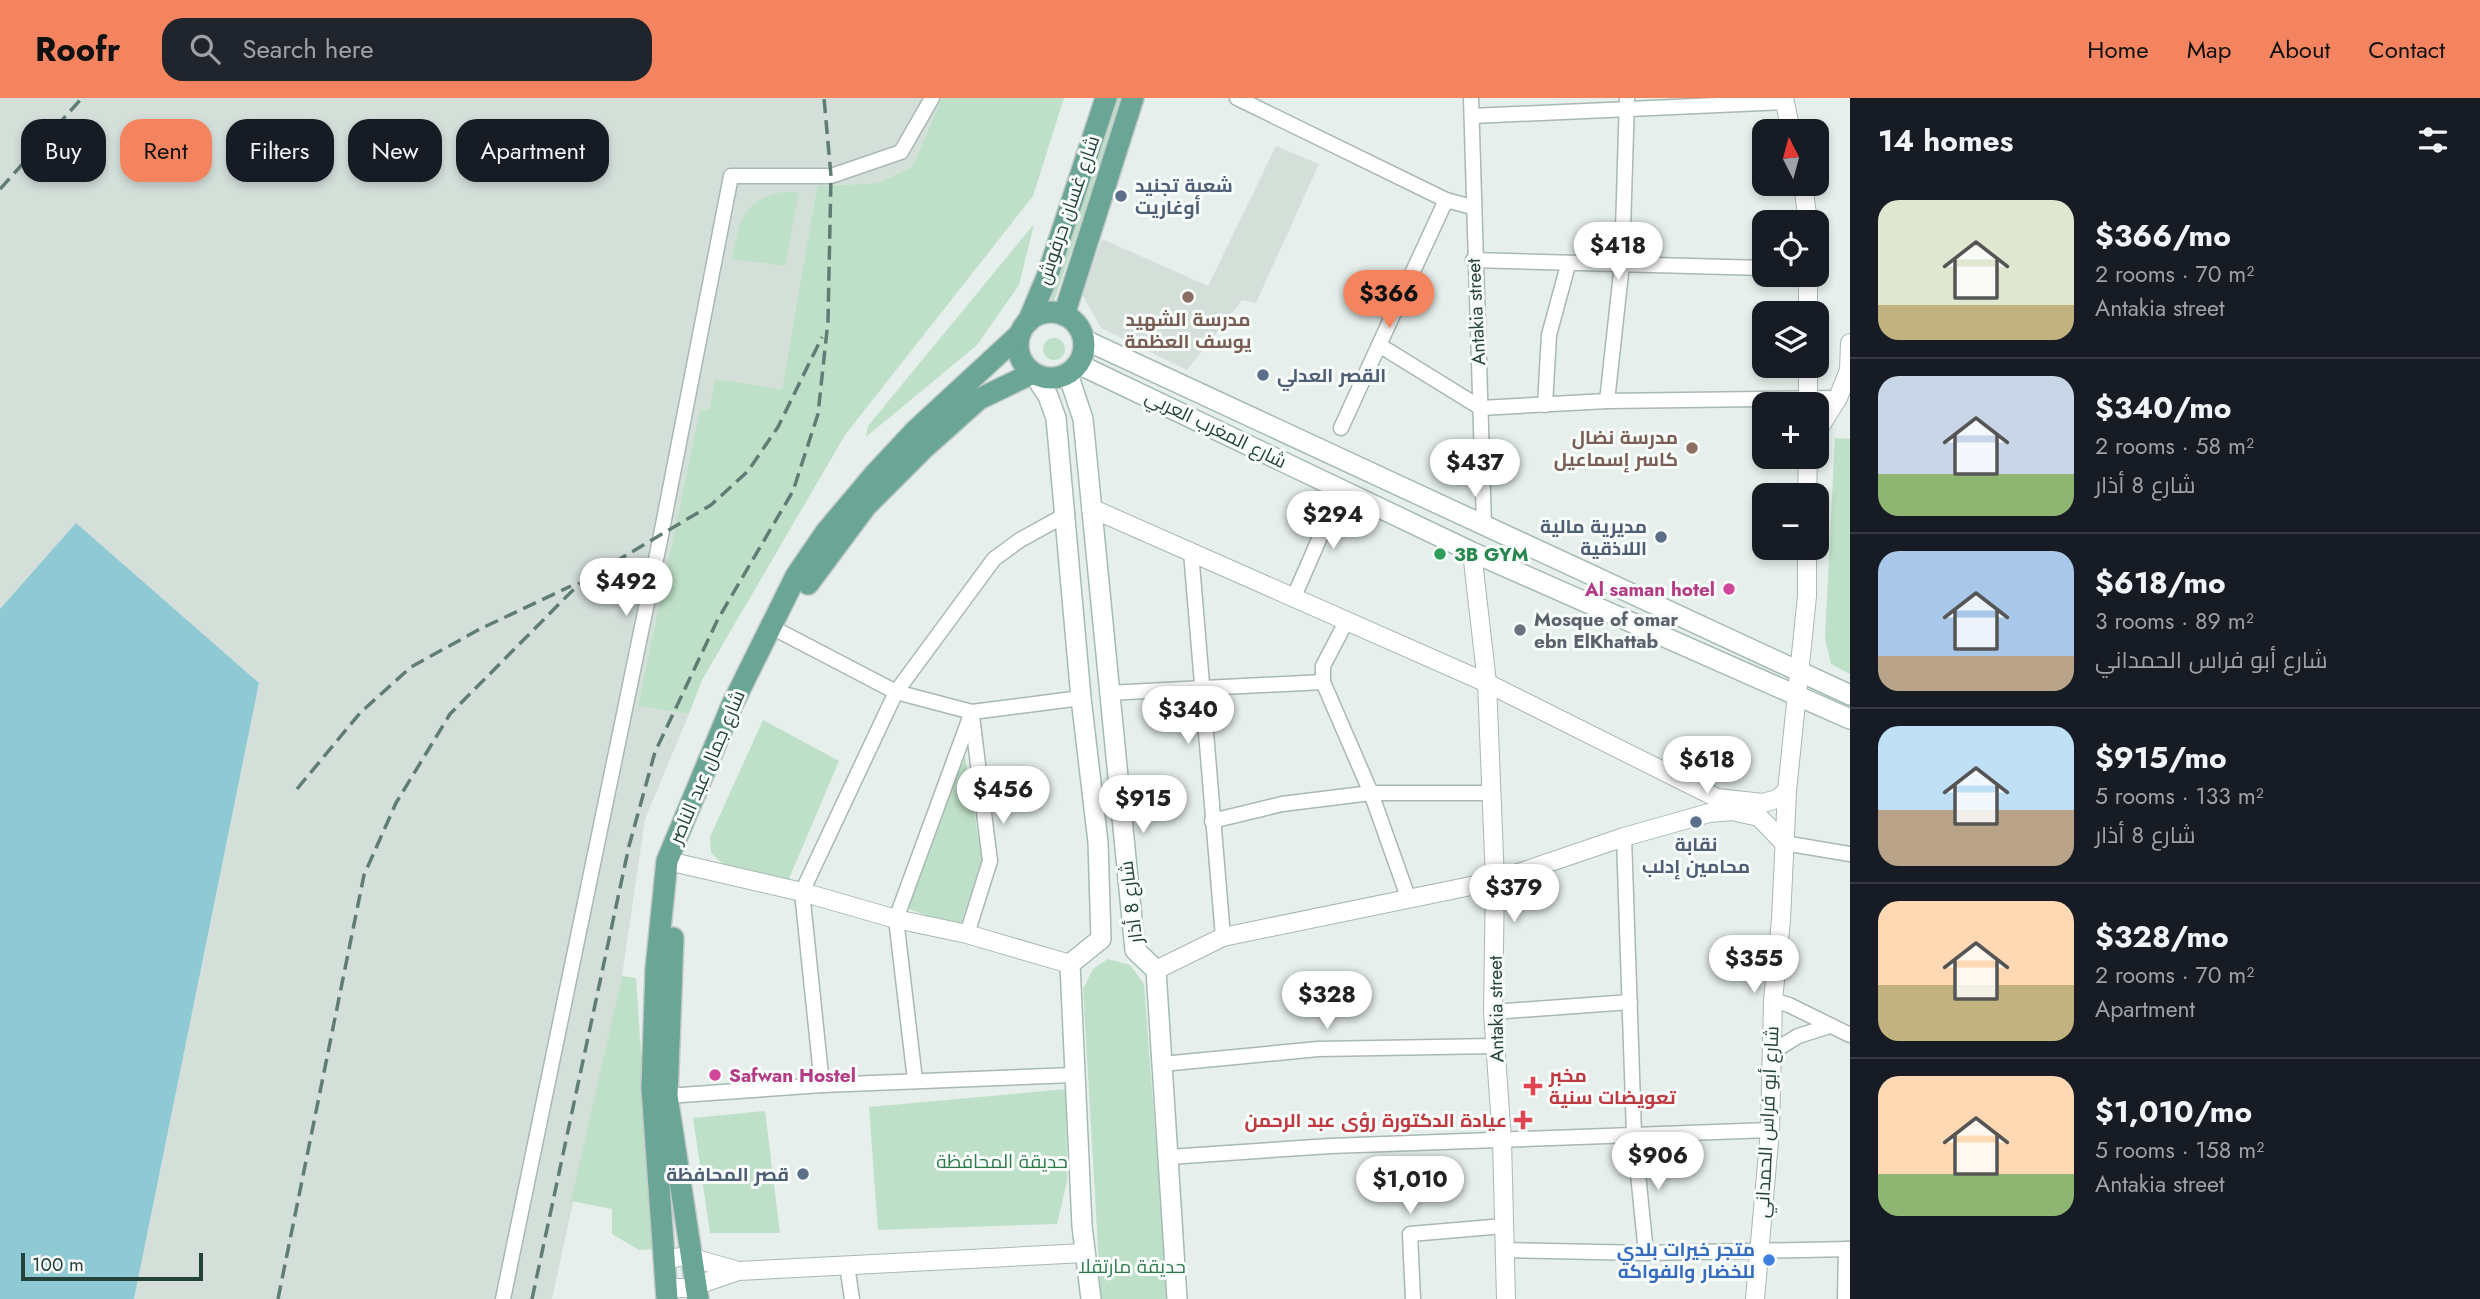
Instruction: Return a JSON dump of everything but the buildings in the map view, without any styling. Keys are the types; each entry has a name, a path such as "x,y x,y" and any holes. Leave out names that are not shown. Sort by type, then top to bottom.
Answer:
{"main road":[{"name":"شارع غسان حرفوش","path":"1024,328 1047,278 1106,98"},
{"name":"شارع غسان حرفوش","path":"1064,315 1133,98"},
{"path":"1033,373 1050,378 1073,369 1082,356 1083,338 1077,324 1064,315 1045,313 1024,328 1019,356 1048,396 1056,418 1067,514 1081,698 1098,842 1101,939"},
{"name":"شارع جمال عبد الناصر","path":"666,1293 652,1088 656,969 667,861 732,705 796,576 826,532 882,466 916,430 1024,328"},
{"name":"شارع المغرب العربي","path":"1083,338 1850,695"},
{"name":"شارع المغرب العربي","path":"1073,369 1109,378 1472,552 1850,719"},
{"name":"شارع 8 أذار","path":"1073,369 1083,419 1135,950 1156,970"},
{"name":"شارع جمال عبد الناصر","path":"697,1292 667,1096 671,969 681,864 781,632 812,578 866,506 923,449 979,399 1033,373"},
{"path":"1083,419 1085,393 1109,378"},
{"path":"1091,1299 1085,1253 1073,1075 1070,964 1101,939 1122,942 1135,950"},
{"path":"1156,970 1177,1299"}],"street":[{"path":"503,1299 661,535 730,176 831,176 901,152 932,98"},
{"path":"1237,98 1446,200 1472,207"},
{"name":"Antakia street","path":"1471,98 1473,260 1484,526"},
{"path":"1472,116 1627,104 1784,100 1788,119"},
{"path":"1607,401 1622,264 1627,104"},
{"path":"1341,428 1446,200"},
{"path":"1473,260 1568,265 1752,268"},
{"path":"1545,405 1549,335 1568,265"},
{"path":"1829,412 1849,370 1850,343"},
{"path":"1379,345 1481,408 1607,401 1752,402"},
{"path":"1829,399 1838,398"},
{"path":"1293,599 1341,489"},
{"path":"1091,508 1487,684 1679,780 1733,802 1763,803 1777,799 1787,791"},
{"path":"822,1085 802,892 896,691 994,559 1020,540 1067,514"},
{"path":"1191,552 1223,937"},
{"name":"Antakia street","path":"1472,552 1487,684 1495,881 1493,1012 1502,1141 1506,1299"},
{"path":"1806,675 1807,560"},
{"path":"1806,675 1814,560"},
{"path":"1346,622 1323,666 1323,682 1371,793 1408,897"},
{"path":"781,632 896,691 972,712 1081,698"},
{"name":"شارع أبو فراس الحمداني","path":"1755,1299 1770,1130 1773,1000 1781,920 1787,791 1806,675"},
{"path":"1108,693 1201,686 1323,682"},
{"path":"915,1080 896,919 972,712"},
{"path":"968,934 990,861 972,712"},
{"path":"1679,780 1688,797 1684,820"},
{"path":"1212,821 1282,804 1371,793 1490,793"},
{"path":"1156,970 1223,937 1495,881 1624,837 1709,813 1743,812 1759,817 1784,842 1850,854"},
{"path":"1624,837 1634,1134 1647,1253"},
{"path":"681,864 802,892 896,919 968,934 1070,964"},
{"path":"1773,1000 1789,1004 1850,1035"},
{"path":"1493,1012 1630,1002"},
{"path":"1771,1053 1798,1036 1830,1026"},
{"path":"1162,1064 1318,1049 1495,1046"},
{"path":"667,1096 915,1080 1073,1075"},
{"path":"1169,1157 1330,1146 1770,1130"},
{"path":"1413,1299 1410,1234 1504,1226"},
{"path":"1504,1250 1647,1253 1848,1249 1845,1299"},
{"path":"663,1260 678,1256 693,1258 738,1271 1085,1253"},
{"path":"847,1265 852,1299"},
{"path":"666,1293 681,1289 697,1292 738,1271"}],"shaded area":[{"path":"0,98 942,98 912,167 878,183 817,186 782,389 715,379 709,410 700,409 638,706 689,714 645,819 622,976 552,1299 134,1299 259,684 76,524 0,609"},
{"path":"1276,146 1319,164 1256,303 1242,300 1187,370 1101,328 1082,294 1102,239 1208,286"}],"green space":[{"path":"942,98 1064,98 1033,196 845,435 702,680 689,714 638,706 700,409 709,410 715,379 782,389 817,186 878,183 912,167"},
{"path":"1112,98 1124,98 1054,301 1049,298"},
{"path":"782,192 799,192 785,266 731,259 744,215 758,201"},
{"path":"1034,224 1019,285 977,345 866,437 868,426"},
{"path":"1054,338 1062,341 1065,349 1062,357 1054,360 1046,357 1043,349 1046,341"},
{"path":"1835,438 1850,439 1850,674 1831,664 1825,638"},
{"path":"763,720 839,761 788,881 729,869 711,853 710,837"},
{"path":"965,756 982,860 960,927 906,908"},
{"name":"حديقة مارتقلا","path":"1108,959 1130,965 1144,984 1168,1299 1101,1299 1083,989 1093,969"},
{"path":"622,976 636,978 654,1249 639,1250 612,1234 612,1209 571,1201"},
{"name":"حديقة المحافظة","path":"1066,1089 1067,1181 1057,1224 878,1230 869,1107"},
{"path":"765,1111 780,1233 710,1233 693,1118"}],"water":[{"path":"76,523 259,683 134,1299 0,1299 0,609"}],"railway":[{"path":"0,189 82,98"},
{"path":"532,1299 629,846 655,752 718,619 793,491 818,414 828,321 831,176 824,98"},
{"path":"278,1299 364,875 396,803 450,714 581,582 711,505 748,471 778,427 822,337"},
{"path":"297,789 360,713 411,667 480,629 571,586"}],"place":[{"name":"شعبة تجنيد أوغاريت","path":"1121,196"},
{"name":"مدرسة الشهيد يوسف العظمة","path":"1188,297"},
{"name":"القصر العدلي","path":"1263,375"},
{"name":"مدرسة نضال كاسر إسماعيل","path":"1692,448"},
{"name":"مديرية مالية اللاذقية","path":"1661,537"},
{"name":"3B GYM","path":"1440,554"},
{"name":"Al saman hotel","path":"1729,589"},
{"name":"Mosque of omar ebn ElKhattab","path":"1520,630"},
{"name":"نقابة محامين إدلب","path":"1696,822"},
{"name":"Safwan Hostel","path":"715,1075"},
{"name":"مخبر تعويضات سنية","path":"1533,1086"},
{"name":"عيادة الدكتورة رؤى عبد الرحمن","path":"1523,1120"},
{"name":"قصر المحافظة","path":"803,1174"},
{"name":"متجر خيرات بلدي للخضار والفواكه","path":"1769,1260"}]}
